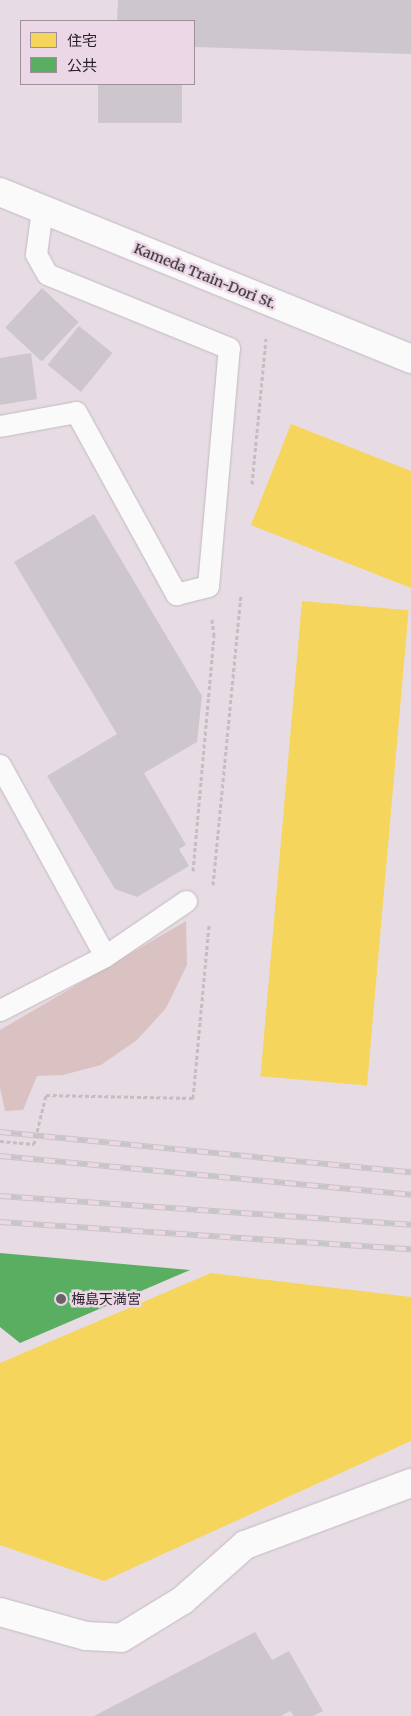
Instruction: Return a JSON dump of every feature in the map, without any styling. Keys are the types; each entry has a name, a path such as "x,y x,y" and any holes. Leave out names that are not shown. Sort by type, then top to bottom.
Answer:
{"street":[{"name":"Kameda Train-Dori St.","path":"0,192 411,359"},
{"path":"0,1612 86,1636 120,1638 183,1600 245,1545 411,1483"}],"lane":[{"path":"0,426 76,412 176,594 208,586 228,348 47,274 36,254 42,209"},
{"path":"0,765 105,956"},
{"path":"0,1010 105,956 186,901"}],"path":[{"path":"252,486 266,338"},
{"path":"212,891 242,585"},
{"path":"186,901 191,895 214,636 208,586"},
{"path":"0,1141 34,1144 46,1095 193,1098 210,920"}],"shaded area":[{"path":"186,921 187,965 166,1008 137,1040 101,1065 63,1075 37,1076 23,1110 5,1111 0,1088 0,1030"}],"building: 住宅":[{"path":"291,424 411,471 411,588 251,525"},
{"path":"302,601 409,610 367,1086 260,1076"},
{"path":"211,1273 411,1297 411,1441 104,1581 0,1545 0,1363"}],"building: 公共":[{"name":"梅島天満宮","path":"0,1253 190,1270 20,1343 0,1327"}],"building: その他":[{"path":"118,0 411,0 411,54 195,47 195,20 117,20"},
{"path":"98,85 182,85 182,123 98,123"},
{"path":"42,288 79,322 42,362 5,327"},
{"path":"79,326 112,353 81,392 48,365"},
{"path":"31,353 37,399 0,405 0,358"},
{"path":"94,514 202,696 197,742 144,773 186,845 179,849 189,866 137,897 115,889 47,776 117,734 14,562"},
{"path":"255,1632 272,1660 289,1651 323,1711 313,1716 294,1716 290,1711 281,1716 94,1716"}],"railway":[{"path":"0,1132 411,1172"},
{"path":"0,1156 411,1195"},
{"path":"0,1196 411,1225"},
{"path":"0,1222 411,1249"}],"place":[{"name":"梅島天満宮","path":"61,1299"}]}
